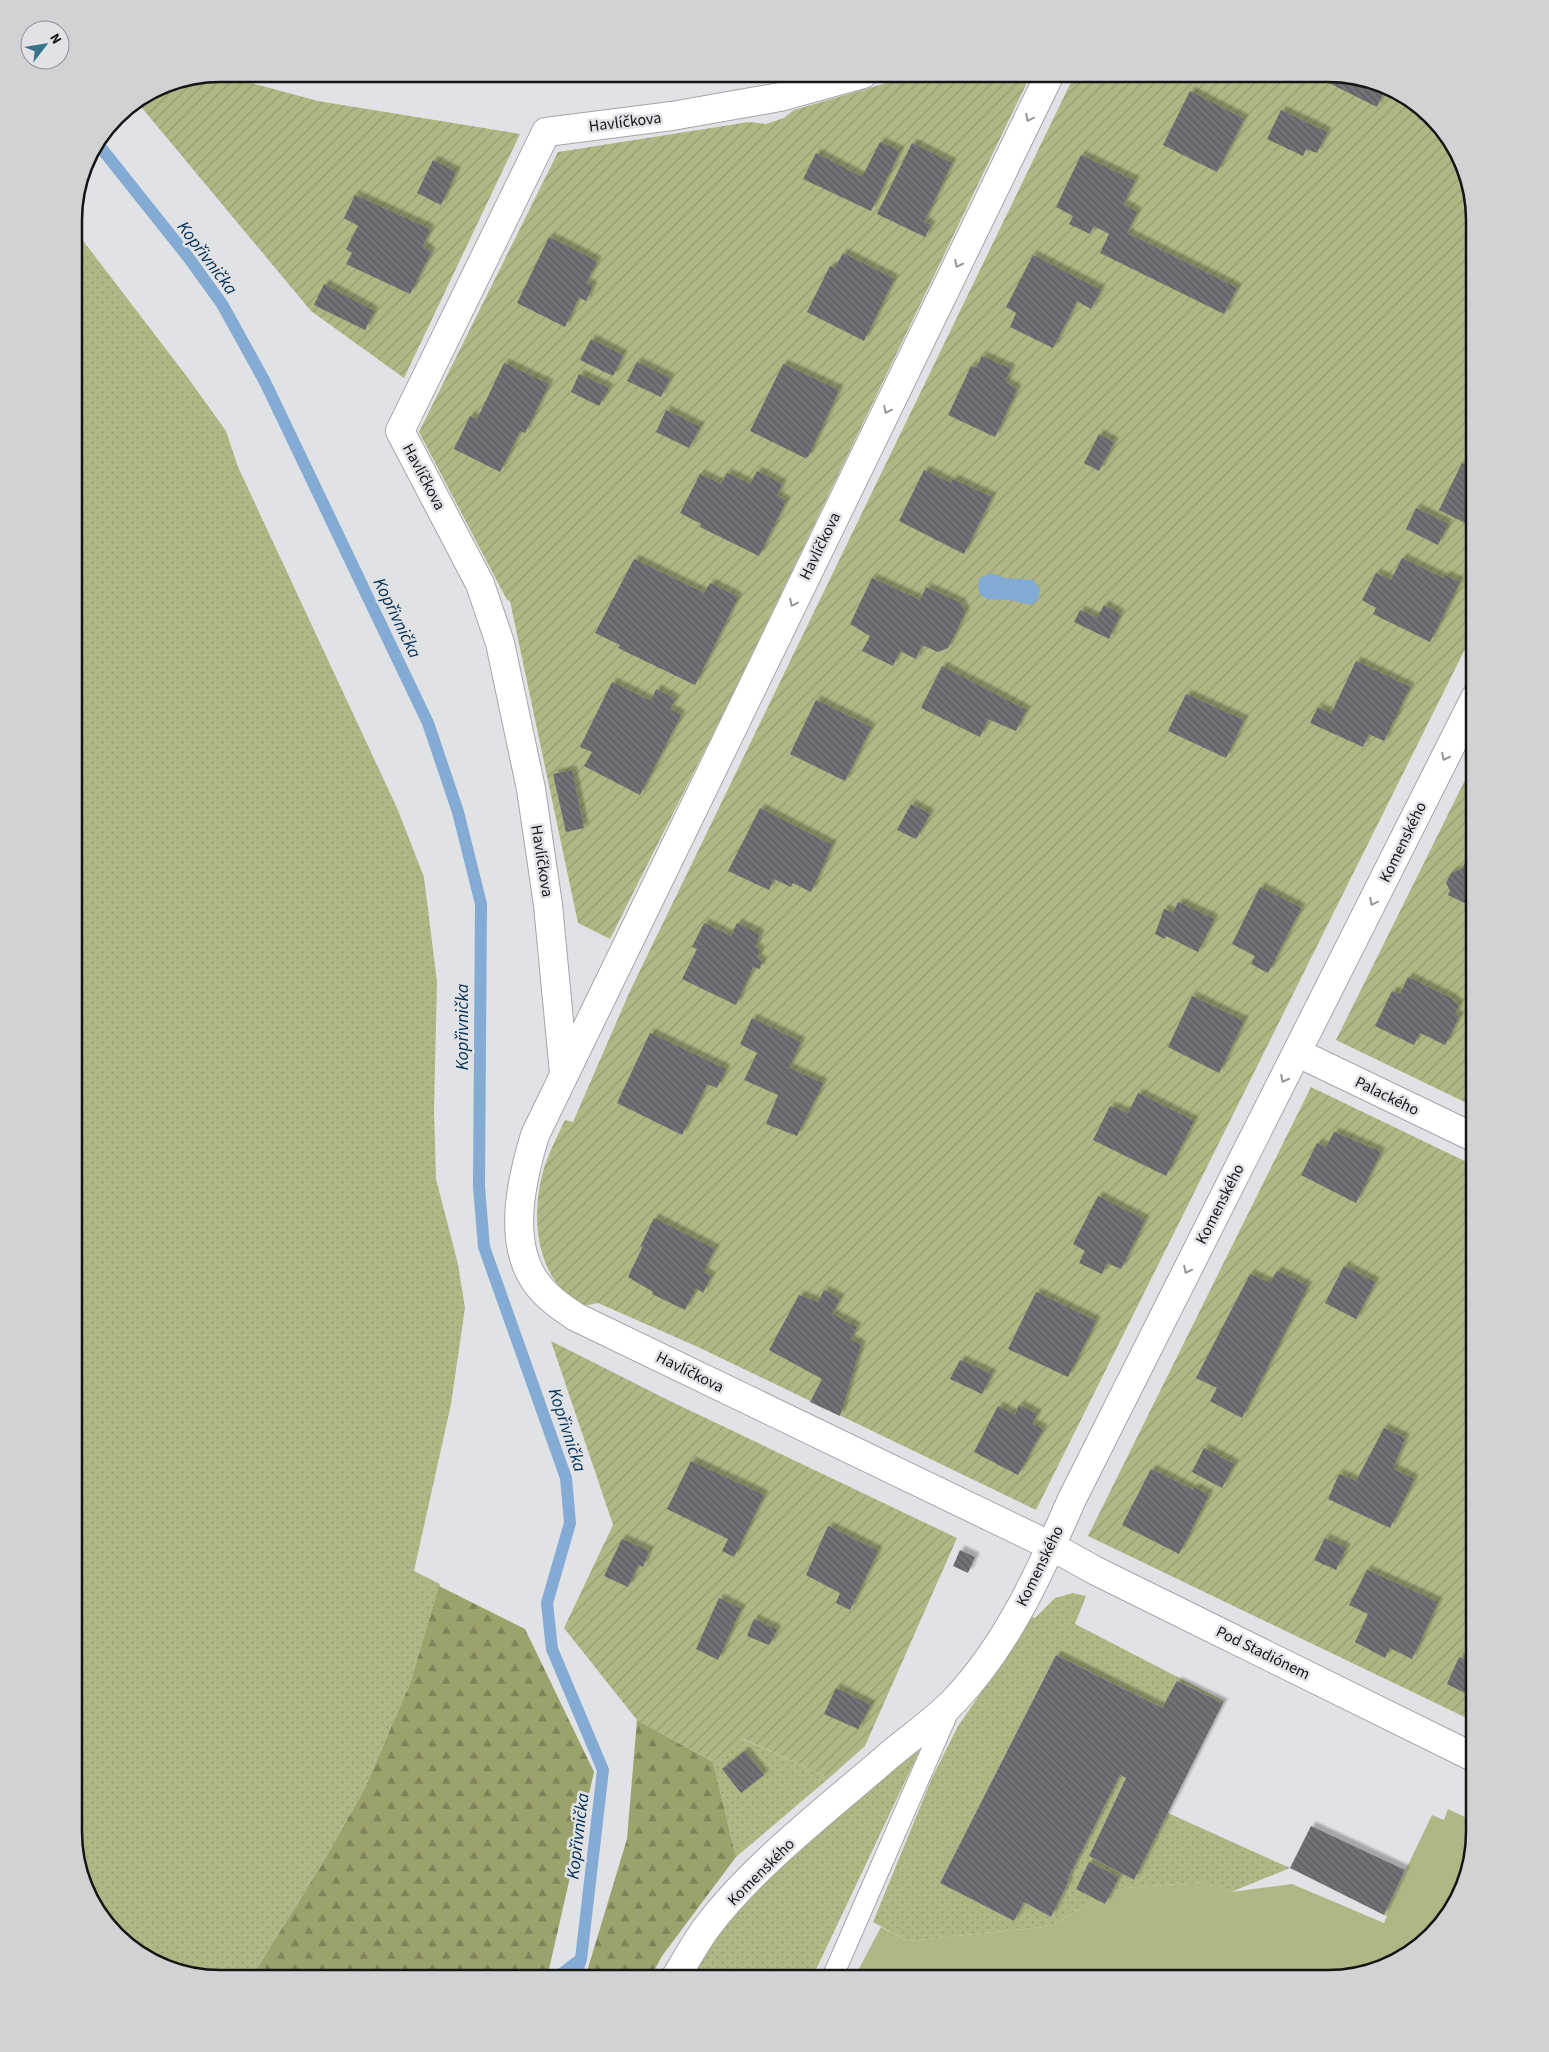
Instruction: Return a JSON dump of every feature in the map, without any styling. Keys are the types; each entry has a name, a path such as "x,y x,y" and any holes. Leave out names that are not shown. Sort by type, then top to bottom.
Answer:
{"street":[{"name":"Havlíčkova","path":"564,1073 543,866 531,789 500,643 480,584 400,431 546,132 672,116 780,97 831,83"},
{"name":"Havlíčkova","path":"1046,83 535,1135 524,1172 518,1214 523,1251 535,1280 554,1302 576,1317 1051,1546"},
{"name":"Komenského","path":"680,1970 708,1927 748,1882 808,1825 953,1702 979,1672 999,1644 1022,1605 1072,1499 1466,716"},
{"name":"Palackého","path":"1298,1053 1466,1134"},
{"name":"Pod Stadiónem","path":"1051,1546 1096,1572 1466,1754"}],"lane":[{"name":"Komenského","path":"836,1970 953,1702"}],"green space":[{"path":"251,83 318,101 520,134 404,378 311,311 142,108 160,97 185,87 203,84"},
{"path":"886,83 1027,83 727,706 610,939 578,923 510,601 507,600 419,432 558,152 749,122 766,124 784,118 794,110"},
{"path":"1071,83 1346,84 1364,87 1381,93 1412,111 1426,123 1443,144 1452,160 1464,194 1466,212 1466,647 1036,1510 698,1347 598,1303 583,1306 564,1292 554,1279 541,1249 537,1215 541,1181 554,1142 565,1120 573,1122 630,991"},
{"path":"83,241 226,431 238,467 397,808 424,877 437,982 434,1110 436,1179 458,1264 465,1308 451,1404 414,1571 440,1584 411,1681 364,1790 322,1864 256,1970 221,1970 185,1965 168,1959 144,1946 130,1935 106,1908 97,1892 87,1867 84,1849"},
{"path":"1466,778 1466,1103 1336,1040"},
{"path":"1311,1087 1466,1162 1466,1718 1088,1536"},
{"path":"551,1341 670,1401 957,1538 865,1746 829,1778 744,1739 713,1762 637,1720 564,1628 613,1525"},
{"path":"439,1586 525,1629 594,1772 549,1970 256,1970 322,1864 364,1790 411,1681"},
{"path":"1073,1593 1086,1596 1075,1624 1224,1701 1223,1703 1178,1681 1162,1708 1056,1655 940,1883 1014,1921 1024,1902 1051,1917 1069,1882 1067,1880 1120,1775 1126,1778 1089,1856 1134,1880 1168,1813 1290,1868 1231,1892 1203,1882 1124,1888 1111,1892 1089,1863 1076,1889 1095,1898 1053,1926 908,1941 873,1922 932,1778 958,1726 999,1667 1029,1615 1035,1618 1055,1598"},
{"path":"637,1720 713,1762 736,1857 662,1956 654,1970 587,1970 627,1839"},
{"path":"743,1739 829,1778 736,1857 713,1762"},
{"path":"915,1749 919,1752 816,1970 693,1970 733,1916 750,1897 789,1857"},
{"path":"1448,1809 1466,1818 1464,1858 1452,1892 1443,1908 1419,1935 1389,1955 1364,1965 1328,1970 858,1970 881,1927 908,1941 1053,1926 1095,1898 1105,1904 1111,1892 1124,1888 1204,1882 1231,1892 1292,1884 1384,1923 1387,1916 1384,1915 1432,1815 1444,1820"}],"water":[{"path":"991,573 1005,578 1033,580 1040,589 1038,600 1031,605 985,598 979,591 979,578"}],"building":[{"path":"1329,83 1364,87 1381,93 1383,94 1377,107"},
{"path":"1190,91 1244,119 1217,172 1163,145"},
{"path":"1281,110 1327,132 1317,153 1306,149 1303,156 1267,139"},
{"path":"880,142 900,151 871,211 803,179 816,153 862,177"},
{"path":"912,143 952,163 924,222 931,225 925,237 877,214"},
{"path":"1081,155 1135,181 1123,204 1137,212 1127,233 1237,288 1224,314 1100,253 1109,234 1094,226 1090,234 1069,224 1073,216 1056,207"},
{"path":"433,160 456,172 441,205 417,193"},
{"path":"355,195 430,229 423,246 431,252 410,294 346,264 352,253 346,249 358,226 344,218"},
{"path":"549,237 597,261 586,283 593,286 586,301 579,297 565,327 517,303"},
{"path":"843,253 894,279 864,341 807,312 830,266 835,268"},
{"path":"1033,255 1101,290 1091,309 1077,301 1053,348 1010,327 1016,313 1006,307"},
{"path":"324,284 374,311 365,330 314,305"},
{"path":"591,339 623,355 613,376 580,360"},
{"path":"982,356 1011,369 1005,382 1017,389 995,437 948,415 971,366 976,368"},
{"path":"637,362 670,378 661,397 627,381"},
{"path":"504,363 549,384 525,433 520,431 500,472 454,449 470,416 477,419"},
{"path":"783,364 839,390 808,457 805,458 750,431"},
{"path":"579,374 609,388 599,406 571,392"},
{"path":"666,410 700,427 689,448 656,432"},
{"path":"1099,434 1114,442 1099,471 1084,463"},
{"path":"1462,463 1466,465 1466,524 1439,510"},
{"path":"924,470 951,483 953,479 992,497 964,554 899,521"},
{"path":"757,471 782,484 777,496 786,501 759,556 700,527 701,524 680,513 700,474 721,484 727,473 750,484"},
{"path":"1416,508 1448,524 1438,545 1406,529"},
{"path":"1402,558 1443,578 1445,575 1460,582 1430,642 1373,614 1376,608 1362,600 1376,573 1391,580"},
{"path":"634,559 704,593 710,583 738,597 695,685 618,648 620,645 595,633"},
{"path":"872,578 920,600 926,587 961,603 965,613 948,648 938,652 922,645 916,659 900,651 893,666 862,651 870,636 850,624"},
{"path":"1104,605 1120,614 1109,639 1074,622 1080,610 1097,618"},
{"path":"1356,661 1410,687 1384,741 1369,734 1363,747 1310,723 1318,707 1331,714"},
{"path":"942,666 1026,710 1016,731 988,719 980,737 921,708"},
{"path":"612,682 651,701 656,689 675,699 670,709 681,715 640,795 584,766 592,752 580,747"},
{"path":"1186,694 1244,720 1226,758 1168,731"},
{"path":"816,700 871,727 845,781 790,754"},
{"path":"572,770 584,828 566,832 553,774"},
{"path":"911,804 930,814 916,839 897,830"},
{"path":"760,808 832,845 811,892 793,883 791,887 774,879 769,890 728,871"},
{"path":"1466,861 1466,904 1448,895 1450,890 1446,883 1451,873 1462,869"},
{"path":"1260,887 1301,908 1268,973 1251,964 1255,956 1232,944"},
{"path":"1178,902 1214,919 1198,952 1166,936 1165,939 1155,934 1164,909 1173,913"},
{"path":"704,923 731,936 737,923 760,934 755,947 760,950 757,958 762,961 760,969 753,967 736,1005 682,979 697,949 692,947"},
{"path":"1408,977 1451,998 1459,1005 1455,1014 1459,1017 1445,1045 1420,1033 1414,1045 1375,1026 1392,991 1400,994"},
{"path":"1192,996 1244,1021 1219,1073 1168,1047"},
{"path":"752,1018 801,1042 789,1068 823,1083 797,1136 766,1124 778,1095 744,1080 757,1053 740,1044"},
{"path":"650,1033 726,1069 717,1088 707,1084 682,1135 617,1103"},
{"path":"1138,1093 1194,1121 1166,1176 1093,1140 1110,1106 1128,1113"},
{"path":"1334,1132 1381,1152 1356,1203 1301,1175 1317,1143 1326,1147"},
{"path":"1098,1196 1145,1220 1121,1269 1107,1263 1102,1274 1079,1263 1085,1251 1073,1244"},
{"path":"654,1218 715,1249 703,1272 711,1276 703,1293 696,1288 685,1310 652,1294 653,1292 628,1277"},
{"path":"1344,1266 1375,1282 1356,1319 1325,1303"},
{"path":"1277,1271 1308,1286 1242,1418 1210,1401 1217,1388 1196,1378 1250,1274 1270,1283"},
{"path":"824,1290 840,1299 832,1314 857,1327 850,1339 861,1345 840,1416 810,1402 822,1379 769,1350 799,1295 818,1302"},
{"path":"1036,1292 1096,1321 1068,1377 1008,1349"},
{"path":"960,1360 992,1374 982,1394 950,1379"},
{"path":"1019,1405 1037,1414 1032,1424 1043,1429 1018,1475 974,1452 998,1406 1015,1415"},
{"path":"1384,1428 1405,1438 1393,1469 1414,1479 1390,1528 1328,1499 1339,1474 1356,1481"},
{"path":"1204,1448 1234,1464 1222,1488 1192,1472"},
{"path":"691,1461 764,1495 734,1557 722,1551 728,1539 667,1509"},
{"path":"1151,1469 1193,1490 1194,1487 1209,1495 1179,1554 1122,1525"},
{"path":"828,1526 878,1551 850,1610 836,1603 840,1593 806,1575"},
{"path":"1325,1538 1346,1548 1336,1570 1314,1560"},
{"path":"622,1539 649,1551 643,1567 638,1565 628,1587 604,1576"},
{"path":"960,1550 975,1557 968,1573 953,1566"},
{"path":"1367,1570 1438,1602 1412,1659 1390,1648 1385,1658 1355,1642 1368,1614 1349,1605"},
{"path":"719,1598 741,1609 718,1660 696,1649"},
{"path":"754,1619 777,1630 769,1645 747,1636"},
{"path":"1056,1655 1162,1708 1177,1681 1223,1703 1134,1880 1089,1856 1126,1778 1120,1775 1067,1880 1069,1881 1051,1917 1024,1902 1014,1921 940,1883"},
{"path":"1459,1657 1466,1660 1466,1694 1447,1684"},
{"path":"836,1688 871,1705 858,1729 824,1714"},
{"path":"745,1751 764,1775 741,1793 722,1769"},
{"path":"1311,1826 1405,1870 1384,1915 1290,1868"},
{"path":"1089,1862 1119,1877 1105,1904 1076,1889"}],"waterway":[{"name":"Kopřivnička","path":"103,150 188,257 222,304 265,382 428,723 458,812 481,904 479,1187 484,1247 566,1478 570,1523 547,1603 552,1649 603,1770 581,1959 578,1970"},
{"path":"567,1970 581,1959"}]}
